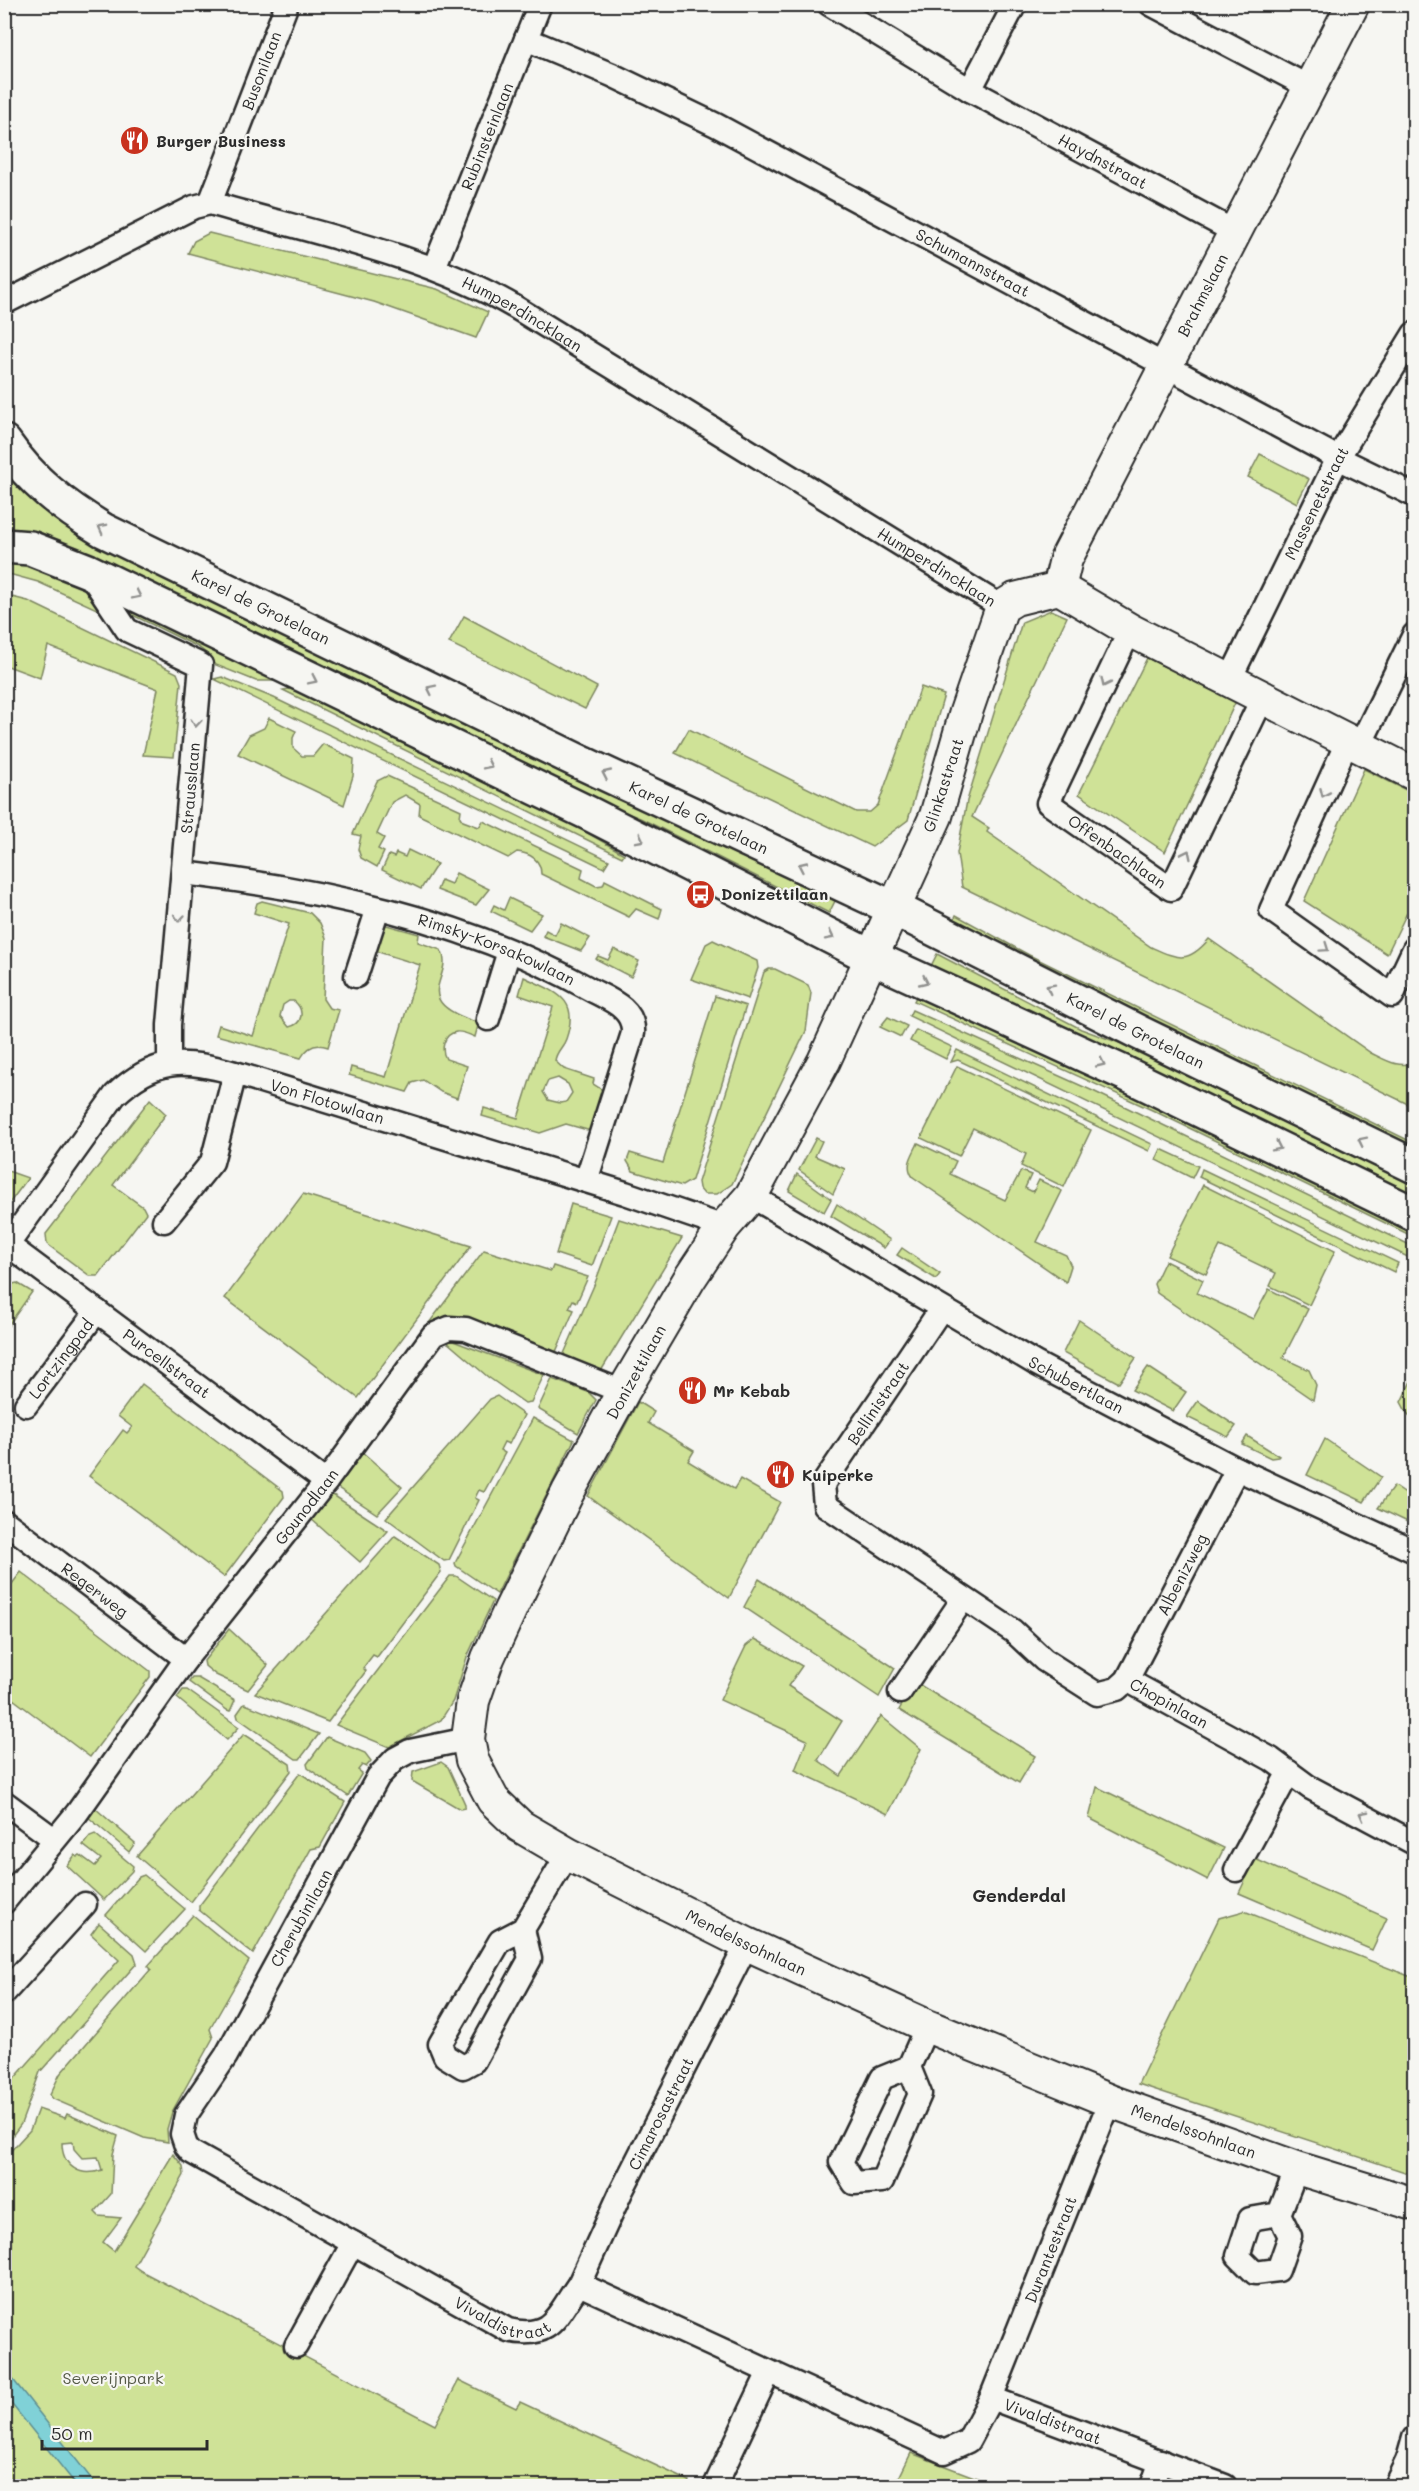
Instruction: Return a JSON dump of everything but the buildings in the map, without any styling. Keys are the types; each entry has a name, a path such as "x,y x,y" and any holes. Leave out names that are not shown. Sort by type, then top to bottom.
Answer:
{"main road":[{"name":"Karel de Grotelaan","path":"4,442 30,477 69,510 103,530 578,761 893,908 1140,1033 1414,1166"},
{"path":"4,546 30,548 88,571 588,813 871,957 1113,1068 1414,1214"}],"street":[{"name":"Busonilaan","path":"210,203 287,4"},
{"name":"Rubinsteinlaan","path":"434,268 540,4"},
{"name":"Haydnstraat","path":"829,4 970,90 1235,232"},
{"path":"970,90 1015,4"},
{"path":"1151,4 1309,87"},
{"name":"Brahmslaan","path":"1059,588 1066,559 1353,4"},
{"name":"Schumannstraat","path":"526,39 612,75 716,124 1338,458 1414,495"},
{"name":"Humperdincklaan","path":"210,203 434,268 490,292 1002,607"},
{"path":"4,303 194,207 210,203"},
{"name":"Massenetstraat","path":"1230,679 1338,458 1414,334"},
{"name":"Strausslaan","path":"88,571 127,630 201,665 169,1025 169,1063"},
{"path":"1002,607 1015,599 1059,588 1130,630 1414,774"},
{"name":"Glinkastraat","path":"871,957 936,816 966,712 1002,607"},
{"name":"Offenbachlaan","path":"1130,630 1048,803 1171,889 1263,697"},
{"path":"1414,635 1354,743 1270,910 1392,996 1414,949"},
{"name":"Rimsky-Korsakowlaan","path":"183,873 269,884 378,908 441,925 509,951 568,978 624,1009 633,1022 633,1033 586,1181"},
{"path":"356,976 378,908"},
{"path":"488,1019 509,951"},
{"name":"Donizettilaan","path":"468,1739 473,1701 488,1658 568,1492 690,1278 724,1227 751,1197 824,1060 871,957"},
{"name":"Von Flotowlaan","path":"6,1247 115,1095 143,1074 169,1063 199,1063 235,1073 586,1181 724,1227"},
{"path":"164,1221 212,1162 235,1073"},
{"name":"Schubertlaan","path":"751,1197 1035,1363 1238,1469 1414,1551"},
{"name":"Purcellstraat","path":"6,1247 97,1311 326,1482"},
{"name":"Bellinistraat","path":"823,1499 823,1484 941,1309"},
{"name":"Lortzingpad","path":"26,1405 97,1311"},
{"name":"Gounodlaan","path":"4,1902 77,1813 186,1659 326,1482 434,1335 449,1328 466,1329 623,1392"},
{"name":"Albenizweg","path":"1126,1680 1238,1469"},
{"name":"Chopinlaan","path":"823,1499 829,1510 1013,1631 1044,1660 1097,1694 1117,1689 1126,1680 1271,1759 1309,1787 1414,1843"},
{"name":"Regerweg","path":"4,1521 186,1659"},
{"path":"900,1692 963,1599"},
{"name":"Mendelssohnlaan","path":"468,1739 472,1760 493,1800 520,1826 568,1854 747,1944 927,2026 1110,2101 1297,2168 1414,2204"},
{"name":"Cherubinilaan","path":"186,2146 182,2127 186,2115 226,2056 378,1778 395,1759 410,1752 468,1739"},
{"path":"1236,1870 1289,1772"},
{"path":"4,1802 54,1839"},
{"path":"523,1929 530,1959 474,2061 463,2067 445,2056 441,2044 500,1941 523,1929 568,1854"},
{"path":"4,1993 85,1904"},
{"name":"Cimarosastraat","path":"579,2284 626,2181 747,1944"},
{"path":"909,2067 920,2094 882,2181 854,2184 841,2162 882,2078 909,2067 927,2026"},
{"name":"Durantestraat","path":"992,2398 1110,2101"},
{"name":"Vivaldistraat","path":"186,2146 199,2159 508,2330 528,2334 546,2329 579,2284 944,2452 968,2440 992,2398 1225,2487"},
{"path":"1279,2214 1297,2168"},
{"path":"296,2346 353,2243"},
{"path":"715,2486 769,2372"},
{"path":"1395,2487 1412,2453"},
{"path":"1152,2487 1161,2462"}],"green space":[{"path":"209,233 437,289 488,312 476,338 374,302 188,253 194,241"},
{"path":"1260,454 1309,479 1297,503 1248,477"},
{"path":"4,467 837,897 829,913 640,818 576,794 5,534"},
{"path":"5,560 32,564 85,586 103,612 38,582 5,573"},
{"path":"4,595 28,601 177,673 181,683 174,757 143,755 158,689 48,646 40,678 5,665"},
{"path":"123,603 277,681 256,681 211,663 206,653 198,647 120,609"},
{"path":"1051,610 1067,617 972,817 989,828 987,832 1151,947 1182,957 1195,952 1209,939 1371,1053 1397,1064 1414,1063 1414,1107 962,887 957,853 967,801 1022,622"},
{"path":"464,616 597,687 585,709 449,643"},
{"path":"1147,658 1236,701 1165,852 1079,794"},
{"path":"222,677 274,698 609,860 604,868 214,679"},
{"path":"921,687 944,695 908,820 872,847 675,753 689,729 856,812 870,812 878,805"},
{"path":"295,688 536,803 624,854 622,857 283,690"},
{"path":"269,718 296,731 293,748 302,756 313,756 323,744 354,759 353,776 344,805 238,754 249,735 264,728"},
{"path":"1364,769 1414,794 1414,898 1387,954 1304,901"},
{"path":"387,776 461,810 460,817 463,821 479,827 483,821 583,869 581,878 596,886 603,885 605,880 662,909 659,919 636,909 629,917 541,874 537,861 526,854 517,852 508,858 419,815 420,804 405,795 392,802 377,834 384,838 378,849 384,852 377,867 361,858 358,849 361,836 353,834 377,781"},
{"path":"408,850 437,864 421,889 382,870 389,855 394,857 396,853 405,857"},
{"path":"456,873 489,889 476,905 437,890 441,880 451,884"},
{"path":"509,898 542,914 530,930 491,911 494,905 504,910"},
{"path":"262,901 310,913 320,923 326,938 323,999 329,1008 339,1010 328,1047 312,1046 301,1058 216,1035 219,1025 253,1036 289,924 254,913 257,903","holes":["294,1001 300,1008 301,1016 297,1023 289,1027 280,1016 283,1005"]},
{"path":"956,915 1029,955 1414,1143 1414,1153 952,924"},
{"path":"561,923 590,938 581,951 543,936 546,930 555,935"},
{"path":"383,924 419,934 418,942 441,950 444,960 438,996 442,1004 473,1021 480,1018 475,1037 456,1032 444,1042 443,1051 446,1059 467,1066 457,1098 441,1092 423,1080 412,1083 407,1092 349,1075 351,1067 386,1077 420,965 372,950"},
{"path":"713,940 757,961 758,968 748,999 691,979 706,944"},
{"path":"614,949 639,961 631,977 596,959 598,956 608,960"},
{"path":"937,954 1081,1029 1169,1061 1414,1180 1414,1201 928,972"},
{"path":"775,969 808,985 811,993 806,1031 732,1184 717,1194 704,1194 698,1182 764,972"},
{"path":"524,977 554,992 567,1005 570,1025 555,1061 564,1069 594,1079 593,1084 604,1091 591,1131 566,1124 540,1133 482,1116 484,1108 518,1118 553,1007 519,995","holes":["558,1078 568,1084 572,1093 566,1102 548,1100 543,1092 548,1081"]},
{"path":"918,993 1414,1227 1414,1237 1152,1110 914,1001"},
{"path":"715,996 746,1006 692,1180 682,1186 633,1171 627,1161 630,1153 663,1163"},
{"path":"912,1010 1093,1091 1414,1247 1414,1260 909,1016"},
{"path":"888,1017 907,1026 901,1037 880,1027"},
{"path":"916,1030 952,1047 946,1059 910,1041"},
{"path":"957,1050 1152,1144 1149,1151 958,1060 951,1062"},
{"path":"957,1066 1091,1130 1064,1187 1021,1166 1026,1154 973,1128 959,1156 921,1138"},
{"path":"150,1099 166,1114 113,1185 143,1207 146,1213 98,1276 90,1276 47,1244 46,1234"},
{"path":"816,1138 822,1141 815,1156 845,1169 833,1194 799,1170"},
{"path":"918,1143 956,1161 950,1174 1005,1200 1021,1171 1031,1175 1025,1188 1033,1192 1039,1180 1062,1191 1037,1242 1066,1255 1071,1266 1066,1282 913,1177 909,1164"},
{"path":"1161,1149 1198,1166 1192,1178 1156,1160"},
{"path":"1202,1169 1398,1263 1394,1272 1199,1177"},
{"path":"4,1170 28,1178 5,1209"},
{"path":"797,1174 831,1199 824,1212 789,1191"},
{"path":"1203,1185 1335,1251 1309,1305 1270,1286 1276,1273 1220,1246 1206,1274 1167,1256"},
{"path":"303,1194 471,1246 358,1398 225,1298"},
{"path":"571,1204 611,1216 592,1266 556,1254"},
{"path":"837,1204 890,1240 884,1248 831,1216"},
{"path":"619,1219 682,1238 601,1371 563,1356 595,1283"},
{"path":"902,1248 940,1274 936,1279 897,1255"},
{"path":"484,1250 551,1271 553,1266 588,1277 577,1302 573,1300 569,1308 574,1310 555,1354 464,1318 453,1317 429,1323"},
{"path":"1165,1261 1203,1280 1197,1293 1253,1319 1269,1289 1308,1309 1283,1358 1309,1370 1316,1385 1313,1400 1157,1293 1154,1284"},
{"path":"17,1283 32,1292 5,1330 5,1289 8,1285"},
{"path":"1079,1320 1136,1358 1119,1383 1063,1353"},
{"path":"453,1341 544,1375 531,1402 525,1403 488,1377 447,1342"},
{"path":"1148,1367 1186,1392 1173,1411 1132,1390"},
{"path":"1414,1378 1414,1420 1401,1402"},
{"path":"552,1379 588,1392 596,1400 578,1433 538,1409"},
{"path":"142,1384 283,1491 284,1497 224,1577 89,1476 123,1430 127,1433 132,1427 118,1416"},
{"path":"497,1396 524,1415 509,1444 504,1442 500,1450 505,1453 484,1492 479,1490 475,1498 479,1500 449,1560 444,1561 386,1518 490,1399"},
{"path":"1198,1401 1236,1426 1228,1437 1187,1417"},
{"path":"638,1402 654,1412 648,1423 694,1451 688,1461 734,1489 740,1479 780,1502 729,1598 588,1496"},
{"path":"533,1418 574,1440 497,1594 456,1566 455,1563"},
{"path":"1247,1436 1279,1456 1271,1458 1242,1444"},
{"path":"1325,1439 1381,1477 1364,1502 1307,1475"},
{"path":"361,1451 402,1487 377,1514 335,1486"},
{"path":"1394,1486 1414,1500 1414,1525 1378,1508"},
{"path":"330,1493 388,1531 360,1562 311,1519"},
{"path":"395,1536 439,1565 441,1572 377,1657 373,1655 363,1668 366,1671 328,1722 255,1693"},
{"path":"21,1572 150,1671 150,1677 90,1757 5,1693 5,1593"},
{"path":"450,1576 456,1576 493,1601 467,1657 453,1701 441,1720 389,1747 336,1725"},
{"path":"759,1579 895,1668 879,1697 744,1607"},
{"path":"229,1629 268,1665 248,1690 216,1675 205,1666 204,1661"},
{"path":"755,1639 802,1666 788,1686 842,1721 818,1760 841,1776 881,1716 921,1749 888,1814 795,1770 807,1740 720,1700 746,1646"},
{"path":"192,1678 198,1678 235,1700 230,1711 189,1682"},
{"path":"915,1682 1035,1756 1019,1783 899,1710"},
{"path":"183,1690 187,1690 239,1727 227,1740 177,1698"},
{"path":"244,1704 319,1734 300,1759 296,1759 238,1718 237,1714"},
{"path":"244,1734 290,1764 291,1771 191,1902 137,1856"},
{"path":"327,1737 365,1753 371,1761 366,1767 362,1765 358,1770 362,1773 348,1796 308,1768 307,1764"},
{"path":"441,1762 448,1767 465,1808 460,1809 412,1781 413,1772"},
{"path":"300,1773 345,1802 320,1847 311,1849 253,1954 199,1910 199,1906"},
{"path":"1097,1787 1224,1848 1208,1880 1089,1818"},
{"path":"95,1808 135,1843 129,1852 88,1817"},
{"path":"95,1834 133,1866 132,1871 104,1900 67,1866 75,1855 77,1857 80,1855 95,1866 101,1859 83,1845 90,1836"},
{"path":"1255,1859 1387,1918 1372,1950 1239,1893"},
{"path":"144,1875 185,1909 146,1951 106,1915 139,1877"},
{"path":"1244,1911 1414,1978 1414,2175 1138,2084 1219,1918"},
{"path":"193,1915 249,1961 210,2029 213,2038 172,2112 167,2129 168,2142 144,2138 53,2099 50,2095 60,2074 151,1969 148,1966"},
{"path":"99,1923 134,1954 137,1963 40,2072 21,2124 9,2140 5,2136 5,2089 119,1960 91,1934"},
{"name":"Severijnpark","path":"38,2109 65,2118 67,2114 118,2136 113,2154 111,2194 95,2212 99,2216 121,2218 103,2242 114,2251 173,2154 183,2166 184,2175 134,2266 141,2271 435,2425 459,2380 516,2408 520,2402 689,2481 687,2486 9,2486 4,2482 4,2158 30,2130","holes":["73,2142 74,2149 82,2158 98,2157 102,2170 86,2172 74,2168 65,2158 62,2143"]},
{"path":"911,2453 990,2483 989,2486 895,2486"}],"water":[{"path":"4,2368 97,2486 77,2486 5,2396"}],"place":[{"name":"Burger Business","path":"135,141"},
{"name":"Donizettilaan","path":"700,894"},
{"name":"Mr Kebab","path":"692,1391"},
{"name":"Kuiperke","path":"781,1475"}],"district":[{"name":"Genderdal","path":"1019,1896"}]}
